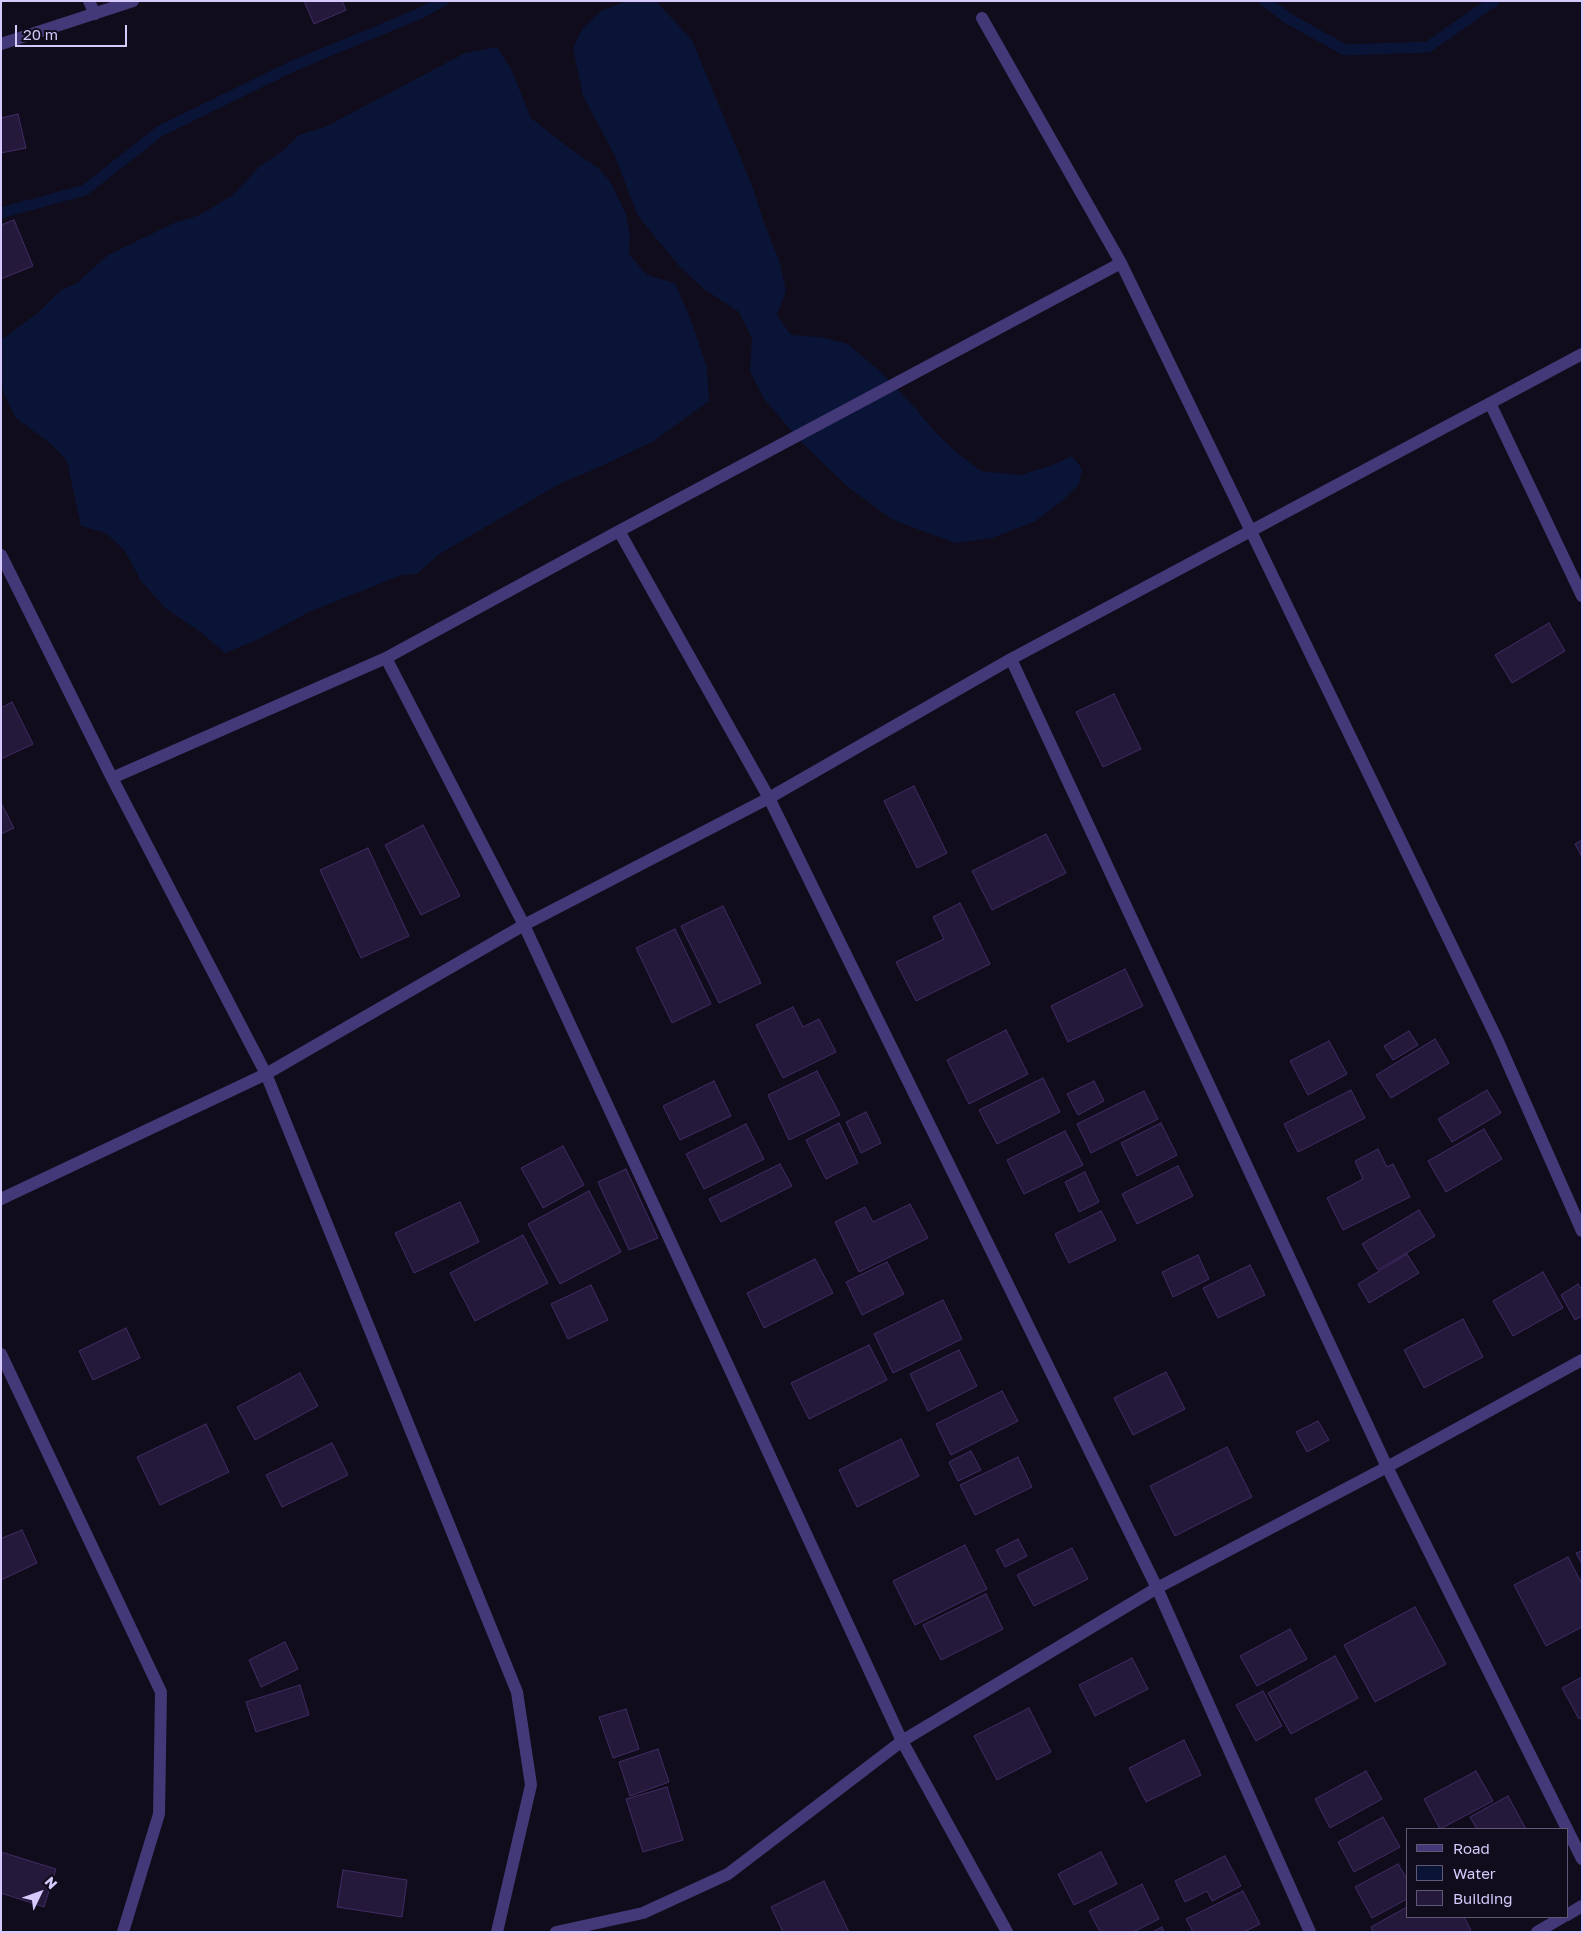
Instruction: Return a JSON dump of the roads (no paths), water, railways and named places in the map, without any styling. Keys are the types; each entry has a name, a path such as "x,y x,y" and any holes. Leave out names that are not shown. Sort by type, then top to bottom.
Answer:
{"street":[{"path":"89,1 95,14"},
{"path":"1,44 134,1"},
{"path":"982,18 1121,263 1497,1038 1582,1231"},
{"path":"112,778 386,658 619,531 1121,263"},
{"path":"1,1199 266,1074 524,925 768,798 1011,659 1582,354"},
{"path":"1490,403 1582,596"},
{"path":"619,531 768,798 1157,1588 1310,1932"},
{"path":"1,556 112,778 266,1074 517,1692 531,1785 497,1932"},
{"path":"386,658 524,925 902,1741 1007,1932"},
{"path":"1011,659 1387,1467 1567,1828"},
{"path":"1,1354 162,1692 159,1814 123,1932"},
{"path":"556,1932 643,1913 728,1874 902,1741 1157,1588 1387,1467 1582,1360"},
{"path":"1568,1830 1582,1858"},
{"path":"1568,1914 1582,1906"},
{"path":"1536,1932 1561,1918"}],"water":[{"path":"628,1 656,1 692,40 753,188 779,260 786,291 777,315 791,335 820,337 848,344 882,373 934,431 956,452 981,471 1020,475 1050,466 1072,456 1082,469 1079,484 1061,502 1034,522 992,538 955,543 893,520 848,487 800,441 765,400 750,372 752,338 739,312 704,289 680,267 638,216 614,154 583,96 573,48 582,29 601,11"},
{"path":"497,47 511,69 531,118 598,168 610,181 626,214 630,236 629,254 647,275 675,283 691,320 707,368 709,401 654,441 563,482 438,555 417,574 402,575 309,612 259,639 225,653 202,633 165,608 141,581 125,551 106,533 81,526 67,461 51,444 16,418 4,394 1,378 1,340 39,312 61,290 77,283 108,255 174,223 200,215 233,195 259,167 285,149 299,135 325,127 465,53"}],"waterway":[{"path":"1,213 85,190 160,131 293,66 421,13 443,1"},
{"path":"1265,1 1289,19 1345,50 1428,47 1494,1"}]}
